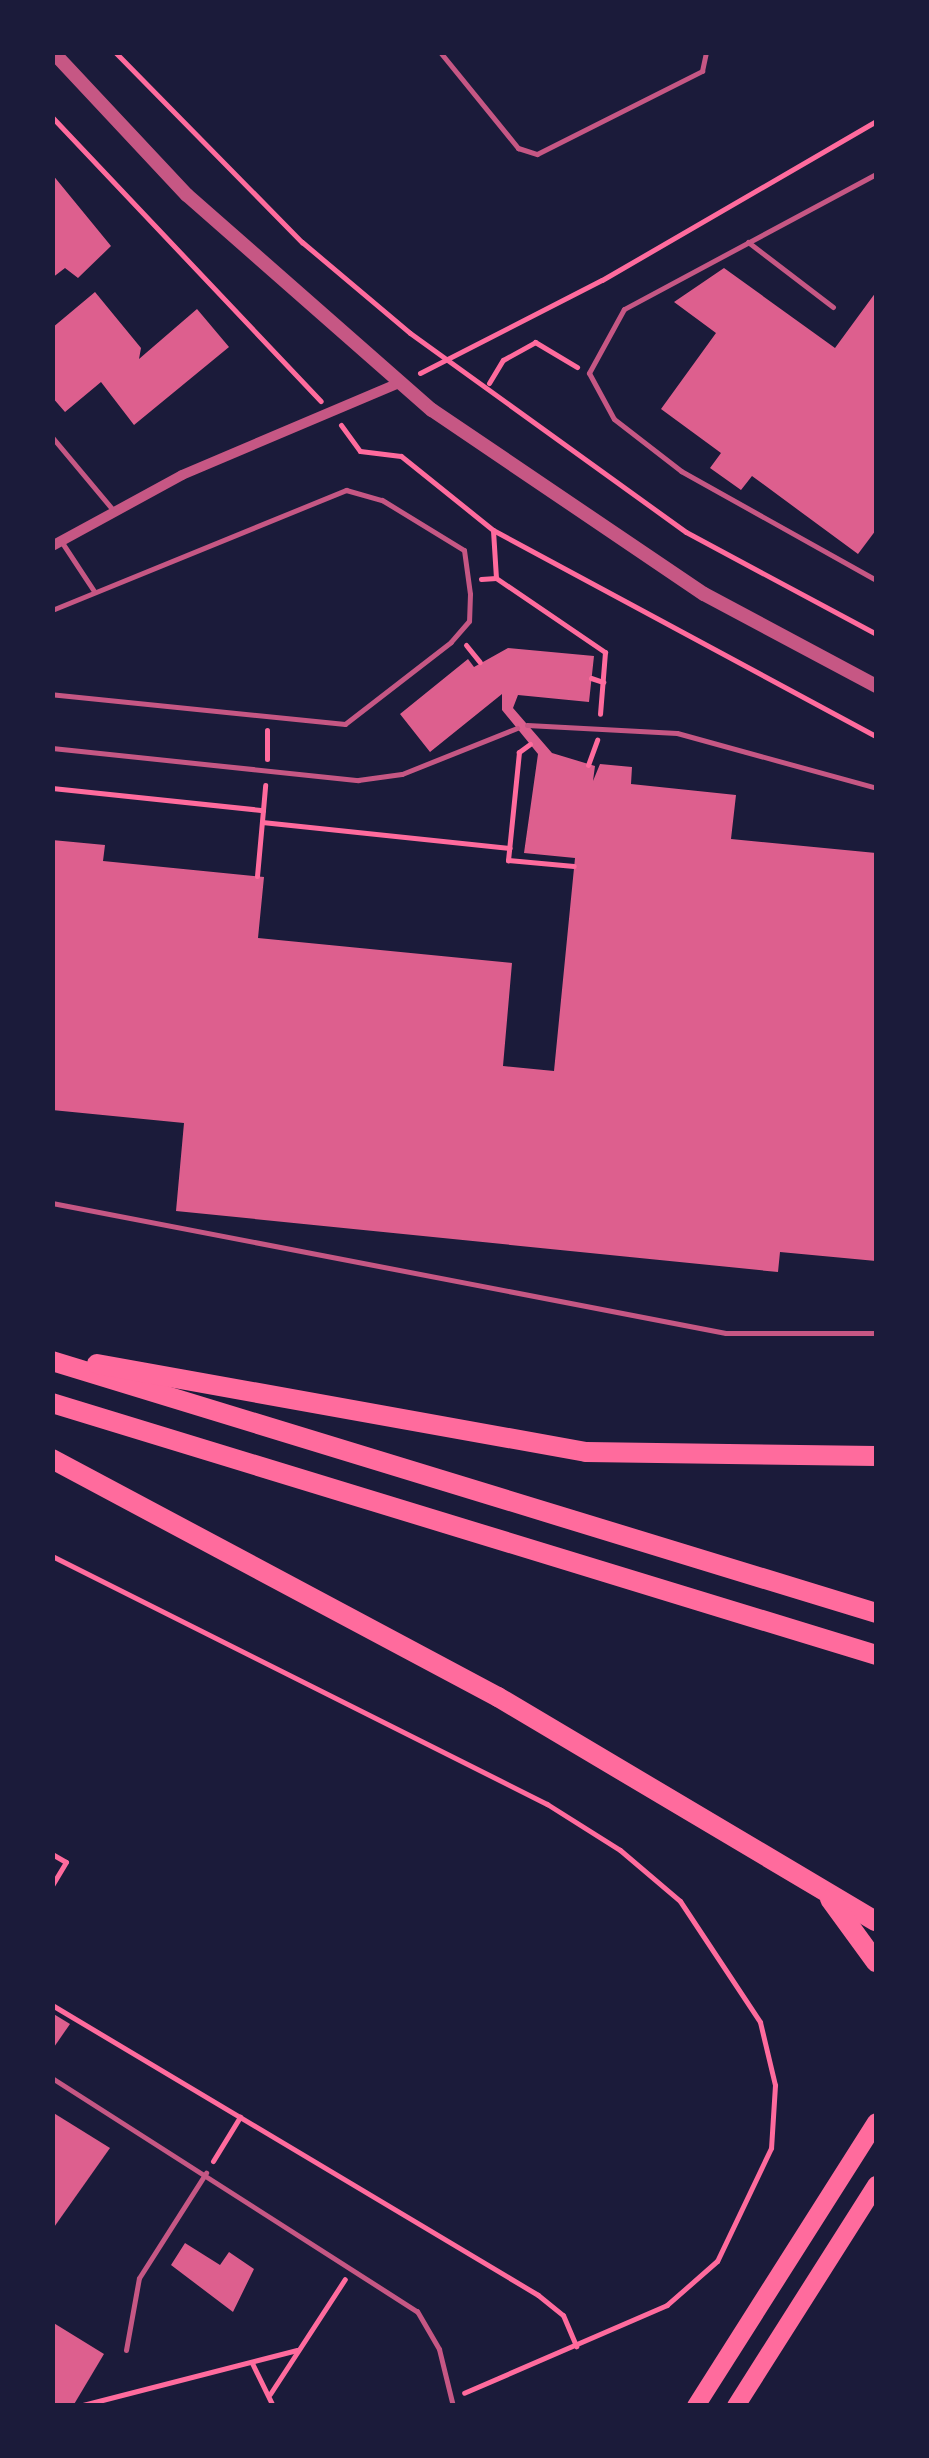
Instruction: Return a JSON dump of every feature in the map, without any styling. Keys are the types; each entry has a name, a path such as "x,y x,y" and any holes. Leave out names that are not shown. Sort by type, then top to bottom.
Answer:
{"highway":[{"path":"52,1360 586,1452 876,1456"},
{"path":"52,1360 876,1613"},
{"path":"52,1403 876,1655"},
{"path":"52,1459 498,1696 876,1921"},
{"path":"826,1894 876,1962"}],"main road":[{"path":"696,2406 876,2122"},
{"path":"736,2406 876,2185"}],"street":[{"path":"53,52 186,195 399,384 704,594 876,686"},
{"path":"57,544 113,510 399,384"}],"lane":[{"path":"440,52 518,148 537,154 702,71 706,52"},
{"path":"876,174 624,308 589,372 614,419 681,471 876,580"},
{"path":"748,242 833,307"},
{"path":"52,437 113,510"},
{"path":"52,610 346,490 464,550 468,580 469,621 458,634 345,724 52,694"},
{"path":"57,544 94,592"},
{"path":"527,724 677,733 876,788"},
{"path":"52,748 358,780 402,774 517,728"},
{"path":"52,1203 726,1332 876,1332"},
{"path":"52,2078 206,2173 416,2311 452,2402"},
{"path":"126,2350 139,2278 206,2173"}],"path":[{"path":"115,52 302,242 410,333 453,356 686,532 876,634"},
{"path":"52,117 265,332 360,451 400,456 493,530 876,736"},
{"path":"399,384 876,120"},
{"path":"489,383 504,360 535,342 589,372"},
{"path":"493,530 496,578"},
{"path":"468,580 496,578 605,652 599,729 588,765"},
{"path":"458,634 480,662"},
{"path":"592,678 603,682"},
{"path":"257,876 268,716"},
{"path":"530,744 520,752 508,860 574,866"},
{"path":"52,788 263,810"},
{"path":"262,822 510,848"},
{"path":"52,1556 547,1804 680,1901 725,1957 760,2022 775,2086 771,2148 717,2260 667,2305 452,2402"},
{"path":"52,1854 66,1862 52,1885"},
{"path":"52,2004 538,2295 564,2316 576,2346"},
{"path":"206,2173 240,2116"},
{"path":"270,2394 352,2267"},
{"path":"79,2406 297,2350"},
{"path":"252,2364 273,2406"}],"building":[{"path":"52,174 111,246 78,278 65,268 52,278"},
{"path":"724,268 835,348 876,292 876,530 858,554 752,476 741,490 710,468 721,453 661,409 716,333 674,302"},
{"path":"95,292 141,348 139,359 197,309 229,347 134,425 101,382 65,412 52,397 52,328"},
{"path":"508,648 594,656 589,702 518,695 513,708 552,753 595,766 593,781 600,764 632,767 631,784 736,795 731,839 876,853 876,1261 780,1252 778,1272 176,1211 184,1123 52,1110 52,840 105,845 103,861 264,877 258,938 512,963 503,1066 554,1071 575,858 524,853 538,754 502,710 502,694 430,752 400,714 468,659 474,667"},
{"path":"52,2013 70,2024 52,2050"},
{"path":"52,2112 110,2148 52,2230"},
{"path":"185,2243 220,2265 229,2252 254,2269 233,2312 171,2265"},
{"path":"52,2322 104,2354 73,2406 52,2406"}]}
